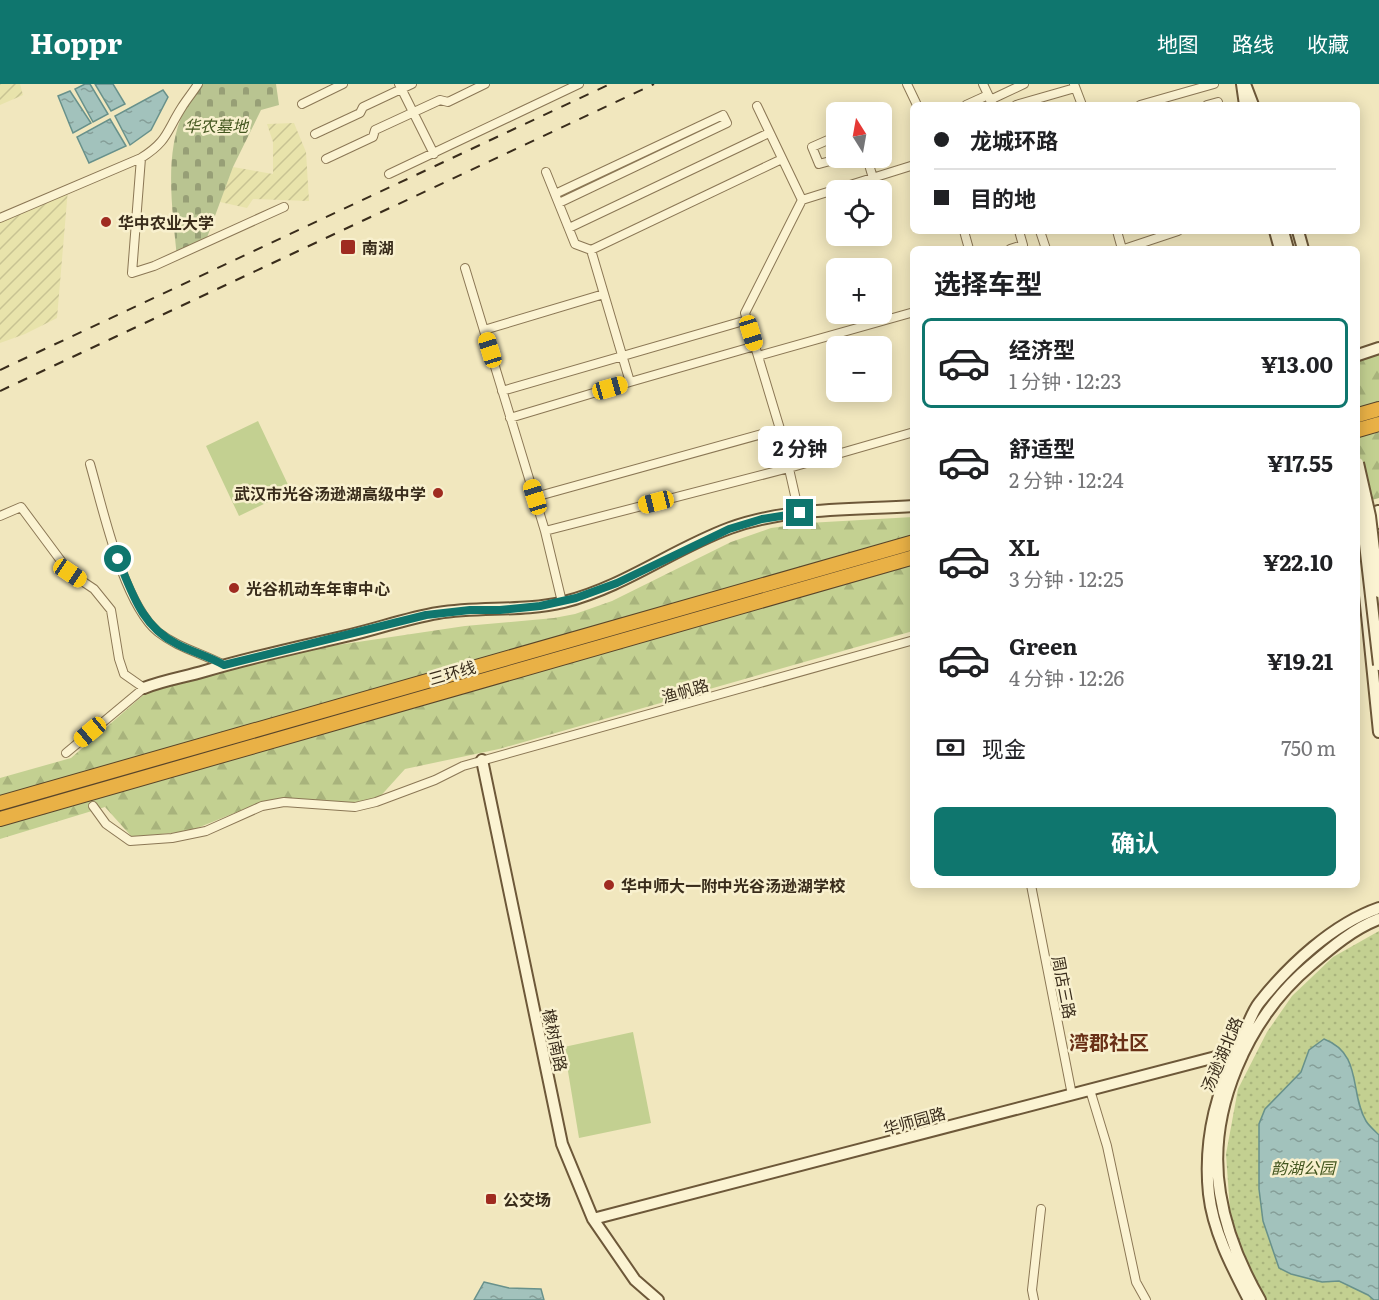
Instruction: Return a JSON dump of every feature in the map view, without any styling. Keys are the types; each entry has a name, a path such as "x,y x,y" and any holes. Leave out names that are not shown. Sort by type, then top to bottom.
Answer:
{"highway":[{"path":"1360,414 1379,409"},
{"path":"1360,429 1379,424"},
{"name":"三环线","path":"0,803 910,543"},
{"name":"三环线","path":"0,819 910,558"}],"street":[{"path":"0,218 141,158 154,150 166,137 181,108 198,84"},
{"path":"302,104 344,84"},
{"path":"315,134 360,113 363,107 400,86 412,84"},
{"path":"326,159 373,137 375,130 413,112 440,100 448,102 485,84"},
{"path":"389,174 579,84"},
{"path":"907,84 916,102"},
{"path":"983,84 990,100 1024,84"},
{"path":"1151,102 1214,84"},
{"path":"400,86 434,154"},
{"path":"1025,102 1074,86 1081,102"},
{"path":"756,106 802,200"},
{"path":"555,194 723,115 727,123 559,203"},
{"path":"569,228 769,133"},
{"path":"826,141 812,147 819,164 826,162"},
{"path":"141,158 132,273 154,266 284,207"},
{"path":"546,172 575,244 591,250 782,159"},
{"path":"629,160 633,168"},
{"path":"800,513 780,429 745,313 802,200 910,166"},
{"path":"870,168 873,177"},
{"path":"1132,246 1169,234"},
{"path":"591,250 630,382"},
{"path":"465,268 545,531 562,602"},
{"path":"484,330 604,294"},
{"path":"758,356 910,313"},
{"path":"502,391 747,320"},
{"path":"510,418 755,346"},
{"path":"1360,354 1379,348"},
{"path":"535,497 780,429"},
{"path":"545,531 789,468 910,433"},
{"path":"90,464 118,559 140,610 150,624 175,643 224,665"},
{"path":"1360,472 1370,516 1379,592"},
{"path":"66,753 144,688 224,665 438,613 500,610 562,602 591,594 729,529 762,519 800,513 910,506"},
{"path":"1360,506 1379,665"},
{"path":"0,516 21,507 70,573 94,589 111,610 119,659 124,674 144,688"},
{"path":"1360,516 1378,511 1379,523"},
{"path":"1360,547 1379,732"},
{"name":"渔帆路","path":"93,806 106,824 130,841 172,838 206,831 262,806 284,802 355,807 376,802 482,760 910,640"},
{"name":"橡树南路","path":"482,760 562,1143 593,1219 635,1280 658,1300"},
{"name":"周店三路","path":"1032,888 1072,1095"},
{"name":"汤逊湖北路","path":"1249,1300 1216,1227 1209,1194 1209,1137 1218,1092 1238,1054 1258,1005 1293,967 1335,930 1364,913 1379,908"},
{"name":"汤逊湖北路","path":"1260,1300 1249,1280 1227,1226 1220,1192 1218,1159 1220,1126 1238,1054 1267,1011 1300,974 1341,939 1379,919"},
{"name":"华师园路","path":"593,1219 1090,1090 1238,1054"},
{"path":"1090,1090 1107,1146 1136,1282 1146,1300"},
{"path":"1034,1300 1032,1290 1041,1209"}],"shaded area":[{"path":"0,84 20,84 23,95 0,105"},
{"path":"294,123 306,152 309,201 253,199 247,208 220,202 233,167 273,174 273,142 267,124"},
{"path":"68,189 57,318 0,343 0,218"}],"green space":[{"name":"华农墓地","path":"203,84 276,84 279,105 261,110 233,167 205,243 177,258 171,184 173,146 184,111"},
{"path":"1379,352 1379,498 1360,503 1360,361"},
{"path":"258,421 291,491 239,516 206,446"},
{"path":"910,517 910,632 499,749 405,769 377,800 332,806 293,798 259,803 190,831 132,837 105,807 0,839 0,778 71,758 148,691 304,650 465,626 575,614 612,601 731,542 771,528 808,523"},
{"name":"韵湖公园","path":"1379,931 1379,1300 1266,1300 1244,1257 1230,1211 1226,1154 1238,1089 1267,1032 1292,996 1333,957"},
{"path":"633,1032 651,1123 579,1138 564,1047"}],"water":[{"path":"90,84 108,114 93,122 75,89"},
{"path":"95,84 113,84 125,104 111,111"},
{"path":"163,90 168,97 151,130 130,145 115,116"},
{"path":"70,91 91,123 73,133 58,96"},
{"path":"110,119 126,146 89,163 77,137"},
{"path":"1324,1039 1345,1054 1350,1064 1361,1110 1367,1123 1379,1135 1379,1300 1374,1300 1339,1281 1322,1282 1291,1274 1279,1268 1263,1221 1259,1189 1259,1124 1265,1109 1301,1072 1309,1050"},
{"path":"484,1282 509,1288 541,1289 544,1300 474,1300"}],"railway":[{"path":"0,370 610,84"},
{"path":"0,391 654,84"}],"place":[{"name":"华中农业大学","path":"106,222"},
{"name":"南湖","path":"348,247"},
{"name":"武汉市光谷汤逊湖高级中学","path":"438,493"},
{"name":"光谷机动车年审中心","path":"234,588"},
{"name":"华中师大一附中光谷汤逊湖学校","path":"609,885"},
{"name":"公交场","path":"491,1199"}],"district":[{"name":"湾郡社区","path":"1109,1041"}],"route":[{"path":"118,559 140,610 150,624 175,643 224,665 426,615 470,610 500,610 562,602 591,594 617,583 739,525 800,513"}]}
